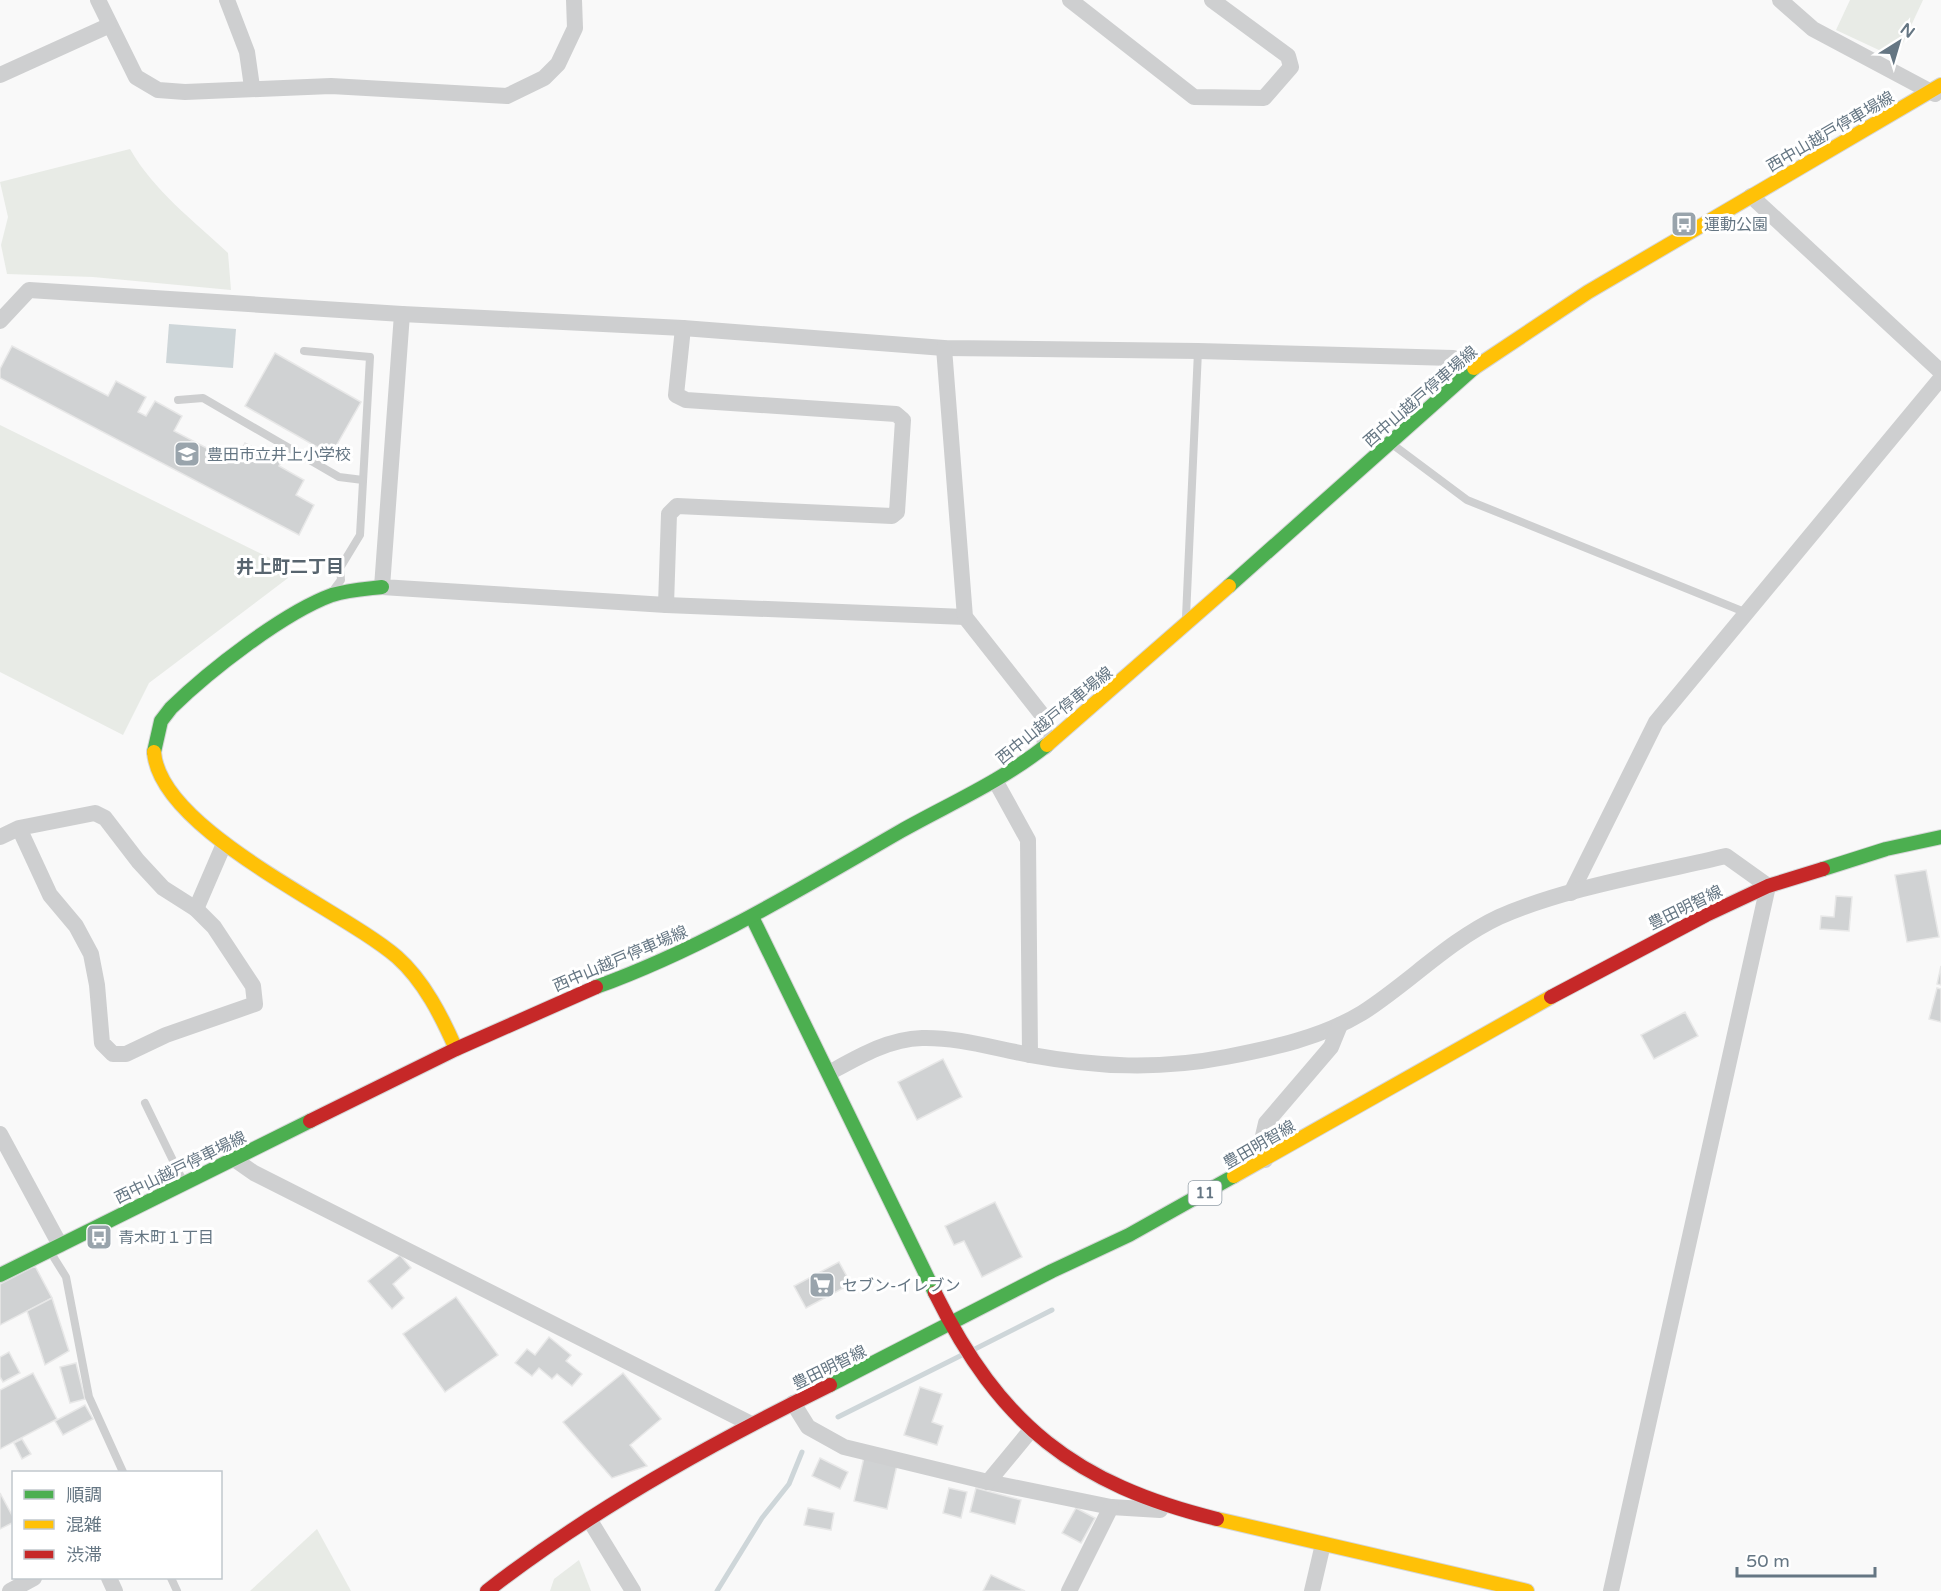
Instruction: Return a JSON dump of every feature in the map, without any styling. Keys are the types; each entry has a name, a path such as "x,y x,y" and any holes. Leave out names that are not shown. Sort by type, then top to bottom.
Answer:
{"main road":[{"name":"西中山越戸停車場線","path":"0,1275 456,1049 581,992 637,972 752,916 996,782 1045,747 1186,625 1477,365 1588,292 1837,144 1938,92"},
{"path":"382,587 329,596 220,667 184,697 161,722 155,742 156,767 165,788 193,820 224,844 339,915 397,957 441,1013 456,1049"},
{"name":"豊田明智線","path":"487,1591 544,1547 751,1424 1129,1234 1265,1160 1643,946 1768,886 1886,849 1941,837"},
{"path":"752,916 951,1325 968,1355 1031,1431 1073,1463 1111,1485 1185,1511 1527,1591"}],"street":[{"path":"98,0 108,26 136,77 147,86 159,90 185,92 252,87 332,86 507,96 544,78 558,64 575,28 574,0"},
{"path":"227,0 247,52 252,87"},
{"path":"1070,0 1194,97 1264,98 1291,68 1288,56 1212,0"},
{"path":"1780,0 1813,29 1938,92"},
{"path":"0,75 108,26"},
{"path":"1752,196 1941,372"},
{"path":"0,321 30,290 402,314 683,328 944,348 1198,351 1453,358 1477,365"},
{"path":"402,314 382,587 666,605 965,617"},
{"path":"666,605 669,514 677,506 892,516 897,512 903,420 896,414 686,400 676,395 683,328"},
{"path":"944,348 965,617 1043,716 1045,747"},
{"path":"1571,893 1656,722 1941,378"},
{"path":"996,782 1028,840 1030,1055"},
{"path":"0,837 19,828 95,813 105,818 138,861 163,888 196,909 214,927 253,986 255,1004 166,1035 126,1054 113,1054 102,1043 97,985 91,954 76,926 50,895 19,828"},
{"path":"196,909 224,844"},
{"path":"829,1073 878,1047 922,1038 1097,1066 1147,1066 1227,1057 1297,1041 1340,1025 1398,988 1463,938 1500,917 1571,893 1726,856 1768,886 1611,1591"},
{"path":"1265,1160 1263,1136 1266,1123 1331,1047 1340,1025"},
{"path":"0,1134 55,1248"},
{"path":"234,1159 264,1178 751,1424"},
{"path":"792,1404 808,1427 844,1447 988,1482 1111,1507 1185,1511"},
{"path":"988,1482 1031,1431"},
{"path":"1069,1591 1111,1507"},
{"path":"589,1519 633,1591"},
{"path":"1312,1591 1323,1544"},
{"path":"10,1591 32,1579"}],"lane":[{"path":"304,351 370,357 360,535 340,568 340,580 329,596"},
{"path":"1186,625 1198,351"},
{"path":"178,400 203,398 339,477 363,480"},
{"path":"1391,444 1467,500 1747,613"},
{"path":"145,1103 184,1184"},
{"path":"55,1248 66,1277 89,1397 122,1471"}],"shaded area":[{"path":"1850,0 1923,0 1896,58 1836,30"},
{"path":"130,149 139,164 162,191 228,253 231,290 93,277 7,274 1,245 8,217 0,182"},
{"path":"169,324 236,329 233,368 166,363"},
{"path":"0,425 282,564 288,578 149,683 123,735 0,672"},
{"path":"317,1529 351,1591 250,1591"},
{"path":"579,1560 591,1591 550,1591 554,1579"}],"building":[{"path":"12,346 108,396 116,381 146,397 138,412 146,416 155,401 182,416 174,431 235,463 245,443 281,462 279,466 304,480 296,495 314,505 299,535 0,378 0,369"},
{"path":"275,353 361,402 331,455 245,406"},
{"path":"1926,870 1939,937 1907,942 1895,875"},
{"path":"1836,896 1852,897 1849,931 1820,929 1821,916 1834,917"},
{"path":"1941,966 1941,985 1937,984"},
{"path":"1937,988 1941,989 1941,1022 1929,1019"},
{"path":"1685,1012 1698,1036 1654,1059 1641,1035"},
{"path":"943,1059 962,1097 917,1120 898,1082"},
{"path":"995,1202 1022,1257 982,1277 964,1241 954,1245 945,1226"},
{"path":"400,1255 411,1268 393,1284 404,1298 392,1309 368,1281"},
{"name":"セブン-イレブン","path":"839,1262 851,1284 806,1308 794,1286"},
{"path":"35,1266 52,1298 0,1325 0,1284"},
{"path":"456,1297 498,1355 445,1392 403,1334"},
{"path":"52,1298 69,1351 45,1365 27,1311"},
{"path":"549,1337 571,1355 566,1361 582,1374 572,1386 557,1374 552,1379 539,1368 532,1376 515,1363 527,1349 535,1355"},
{"path":"9,1352 20,1373 3,1382 0,1377 0,1357"},
{"path":"76,1363 85,1399 70,1403 60,1367"},
{"path":"33,1373 57,1419 0,1449 0,1390"},
{"path":"623,1373 661,1419 630,1445 647,1466 612,1478 563,1422"},
{"path":"920,1387 942,1394 932,1422 943,1426 937,1445 904,1435"},
{"path":"85,1405 93,1419 63,1435 55,1421"},
{"path":"22,1439 31,1454 22,1459 14,1443"},
{"path":"864,1457 897,1465 887,1509 854,1501"},
{"path":"820,1458 848,1472 840,1489 812,1476"},
{"path":"949,1488 967,1492 961,1518 943,1513"},
{"path":"976,1488 1021,1500 1015,1524 970,1512"},
{"path":"0,1493 12,1515 12,1523 0,1529"},
{"path":"808,1508 834,1513 831,1530 804,1525"},
{"path":"1076,1508 1095,1518 1081,1543 1062,1533"},
{"path":"991,1575 1025,1591 983,1591"}],"waterway":[{"path":"973,1350 1052,1310"},
{"path":"838,1417 962,1355"},
{"path":"717,1591 762,1518 789,1484 802,1452"}],"traffic: fast":[{"path":"1229,586 1474,368"},
{"path":"154,752 161,721 171,708 205,677 247,644 292,615 332,595 382,587"},
{"path":"596,987 675,954 752,916 994,781 1047,745"},
{"path":"1823,869 1886,849 1941,837"},
{"path":"752,917 935,1293"},
{"path":"0,1275 310,1121"},
{"path":"830,1385 1052,1271 1129,1235 1234,1176"}],"traffic: slow":[{"path":"1474,368 1588,292 1941,85"},
{"path":"1047,745 1229,586"},
{"path":"154,752 164,781 186,810 218,839 256,866 370,937 397,957 416,977 431,1000 456,1049"},
{"path":"1234,1176 1551,997"},
{"path":"1217,1519 1527,1591"}],"traffic: jam":[{"path":"1551,997 1706,915 1768,886 1823,869"},
{"path":"310,1121 456,1049 596,987"},
{"path":"935,1293 960,1339 987,1379 1015,1413 1047,1442 1083,1467 1122,1487 1167,1505 1217,1519"},
{"path":"487,1591 568,1533 653,1479 741,1430 830,1385"}],"place":[{"name":"運動公園","path":"1684,224"},
{"name":"豊田市立井上小学校","path":"187,454"},
{"name":"青木町１丁目","path":"99,1237"},
{"name":"セブン-イレブン","path":"822,1285"}],"district":[{"name":"井上町二丁目","path":"290,567"}]}
